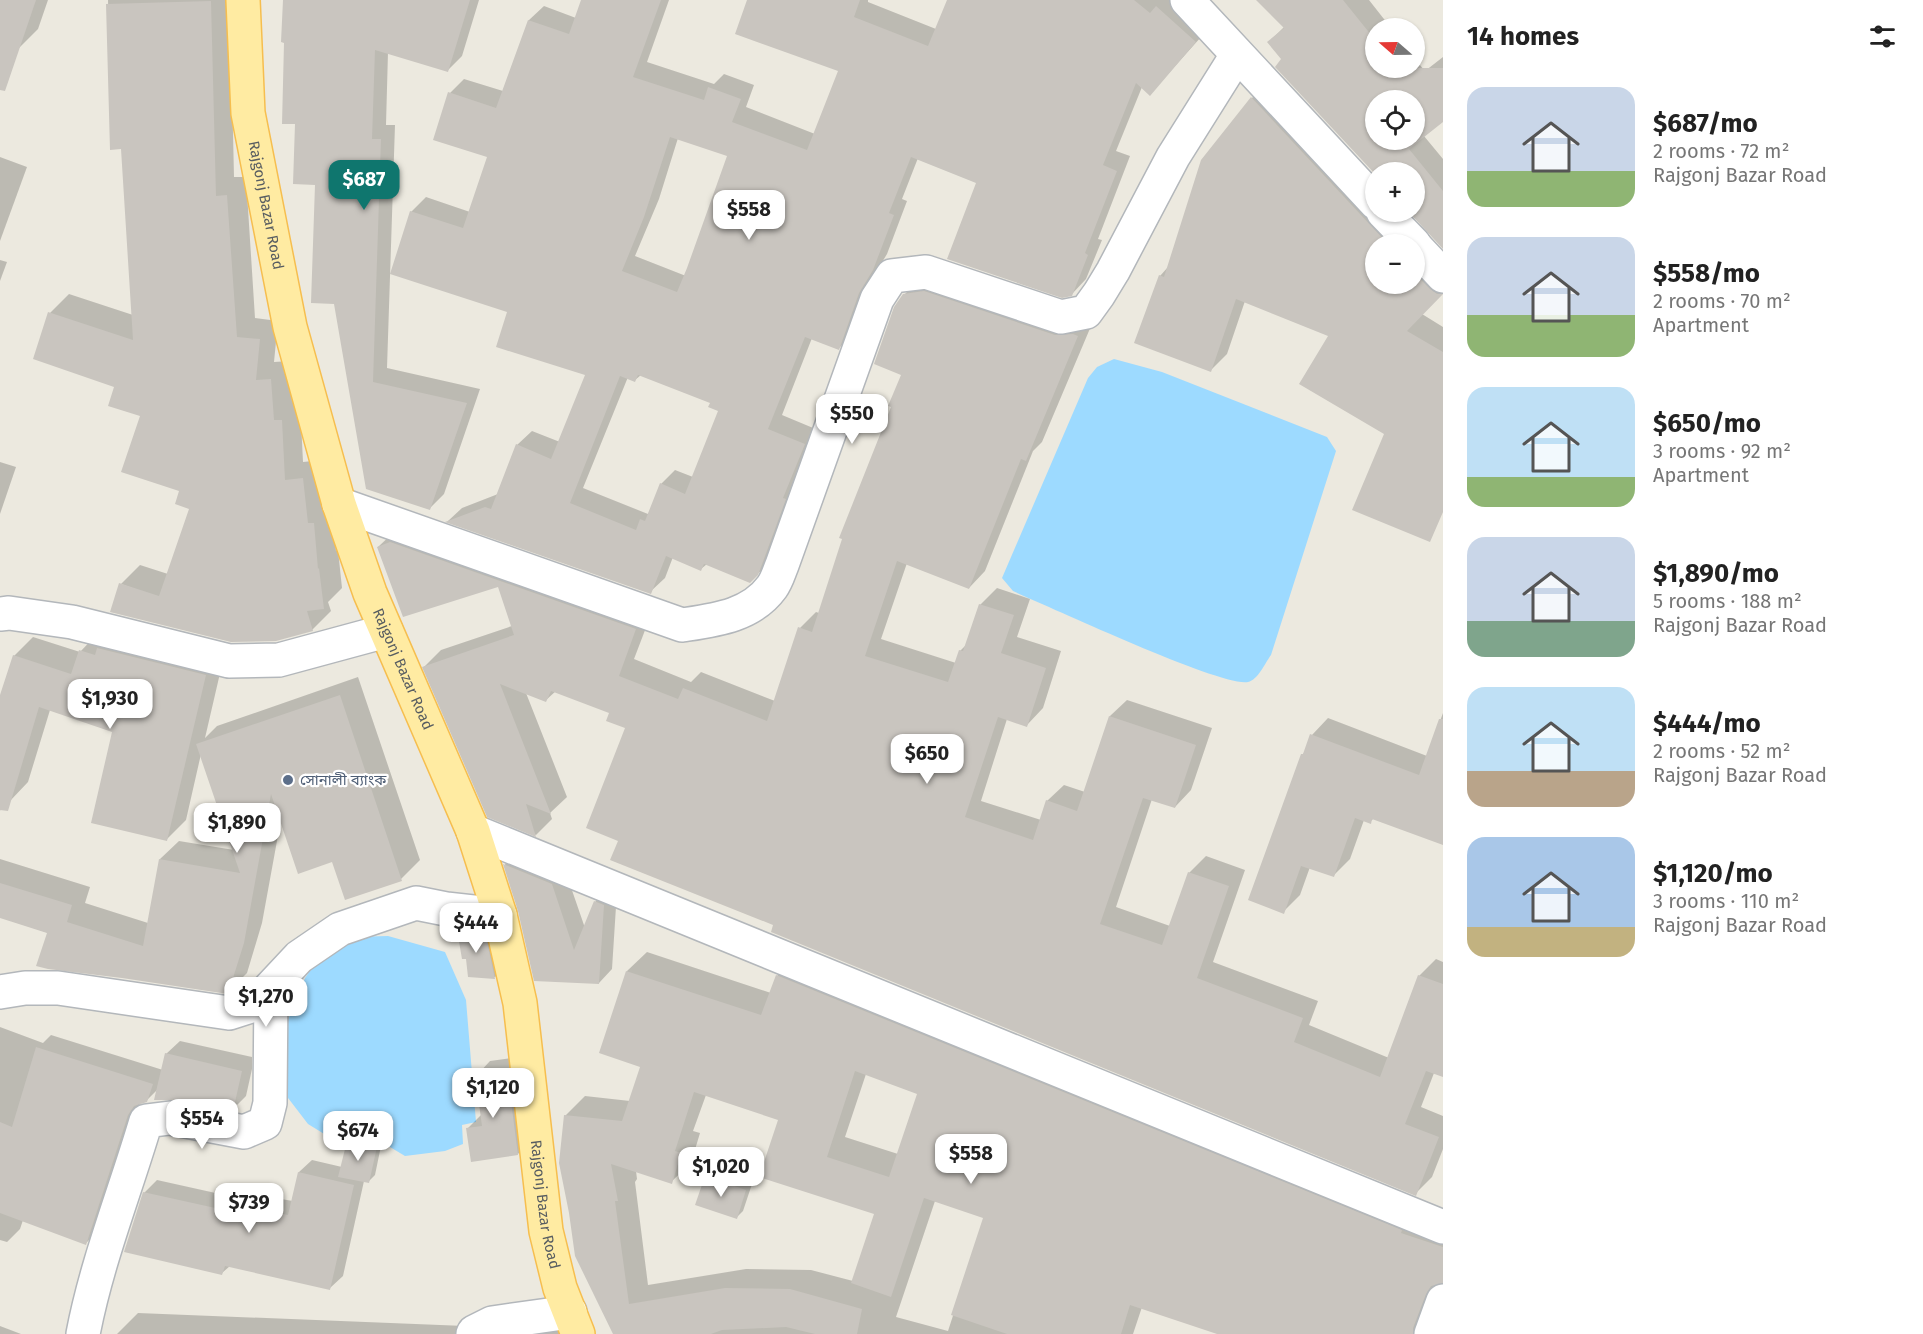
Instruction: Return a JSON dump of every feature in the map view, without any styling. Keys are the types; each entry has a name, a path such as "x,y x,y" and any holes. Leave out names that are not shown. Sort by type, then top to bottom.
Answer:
{"main road":[{"name":"Rajgonj Bazar Road","path":"243,0 248,113 290,327 339,504 370,593 473,831 500,915 520,1003 546,1231 560,1288 574,1323"}],"street":[{"path":"1187,0 1365,192"},
{"path":"339,504 682,625 717,620 750,609 772,586 782,565 877,299 892,276 926,272 1061,317 1086,312 1113,271 1173,157 1237,55"},
{"path":"1392,222 1404,234"},
{"path":"1425,257 1443,276"},
{"path":"0,614 9,613 72,622 229,661 279,660 386,631"},
{"path":"473,831 1443,1227"},
{"path":"0,992 25,988 58,988 229,1013 254,1005 299,957 340,929 416,903 500,915"},
{"path":"83,1334 91,1291 146,1121 170,1118 244,1132 265,1123 270,1103 271,988"},
{"path":"1431,1334 1443,1301"},
{"path":"474,1334 492,1323 574,1323"}],"water":[{"path":"1114,359 1162,372 1327,437 1336,451 1271,655 1252,681 1233,681 1141,647 1013,591 1002,578 1088,378 1097,367"},
{"path":"388,936 445,952 466,1000 476,1122 462,1125 463,1144 445,1151 405,1156 390,1147 359,1137 334,1140 308,1124 285,1094 287,1022 305,978 326,947 351,937"}],"building":[{"path":"0,0 36,0 5,91 0,90"},
{"path":"283,0 470,0 448,72 375,50 372,139 381,139 373,382 467,403 430,510 366,489 334,304 311,303 315,185 293,184 295,124 282,124"},
{"path":"581,0 661,0 633,77 704,100 708,87 741,99 732,122 807,150 838,71 735,34 747,0 860,0 854,17 928,46 947,0 1134,0 1150,13 1156,6 1196,42 1150,96 1136,83 1103,165 1117,171 1085,253 1088,255 1072,296 1062,298 947,259 976,183 911,157 889,213 894,215 873,270 859,293 839,350 805,337 768,429 805,444 783,498 786,499 758,575 750,583 704,564 701,571 666,556 651,594 445,522 485,507 491,509 516,444 551,459 585,375 496,347 507,312 390,274 410,211 463,228 487,157 433,140 448,92 496,108 528,20 569,34","holes":["670,137 727,156 677,292 622,271 644,217","638,375 710,403 708,407 718,411 685,494 660,483 645,521 640,519 636,530 570,503 620,376 635,382"]},
{"path":"1256,0 1343,0 1365,27 1365,78 1425,78 1425,68 1443,68 1443,122 1425,136 1425,90 1365,90 1365,150 1410,150 1420,162 1365,163 1275,67 1281,59 1267,42 1284,28"},
{"path":"211,1 216,196 227,195 237,337 260,339 256,380 271,379 274,420 282,420 285,480 303,478 308,523 314,523 324,609 307,611 313,631 276,641 231,642 110,612 119,583 159,596 189,509 175,504 179,491 121,472 140,416 108,406 114,387 33,359 48,312 133,340 121,149 110,150 106,4"},
{"path":"1251,97 1365,219 1365,222 1379,234 1365,234 1365,294 1425,294 1425,284 1437,294 1443,294 1407,331 1443,352 1443,512 1430,542 1352,510 1384,434 1299,384 1328,336 1236,299 1211,372 1134,343 1159,275 1164,277 1201,160"},
{"path":"1425,169 1443,191 1443,249 1418,222 1425,222"},
{"path":"924,291 1055,335 1078,336 1026,461 1021,459 969,589 897,561 865,656 948,682 959,650 963,651 979,604 1014,615 1001,653 1046,668 1027,727 998,717 965,817 1033,840 1046,800 1077,811 1109,716 1196,745 1175,808 1143,798 1100,924 1162,945 1188,872 1229,886 1197,978 1303,1018 1294,1042 1380,1077 1418,975 1443,984 1443,1077 1426,1071 1405,1124 1439,1137 1416,1196 771,932 773,925 610,860 618,841 586,828 625,728 606,721 609,713 551,691 546,702 500,684 551,814 526,804 536,837 487,817 422,667 514,635 498,587 403,617 377,547 390,542 636,629 619,676 678,699 683,688 767,721 798,627 812,632 842,539 839,538 891,407 888,406 901,375 874,364 894,307 903,294"},
{"path":"97,648 206,675 167,841 91,823 112,732 39,707 8,811 0,810 0,695 13,655 71,674 79,650 95,655"},
{"path":"340,695 402,881 345,900 332,862 298,874 271,794 244,943 228,994 36,966 47,933 0,918 0,883 72,905 67,922 143,946 159,859 240,873 196,744"},
{"path":"1439,719 1443,719 1443,845 1372,819 1371,824 1355,818 1334,877 1301,866 1284,914 1248,900 1310,734 1419,775"},
{"path":"503,864 552,884 574,950 594,901 604,905 599,984 534,981 518,911"},
{"path":"457,930 485,932 495,979 468,977 466,959 462,959"},
{"path":"626,971 761,1015 776,975 1402,1230 1401,1233 1443,1247 1443,1283 1431,1286 1426,1294 1413,1328 1413,1334 1217,1334 1130,1305 1121,1334 1007,1334 951,1315 983,1218 924,1198 891,1297 851,1283 874,1214 759,1177 778,1120 694,1092 675,1151 681,1153 672,1184 611,1164 618,1201 615,1201 629,1304 725,1288 790,1289 862,1309 857,1334 815,1334 786,1327 722,1330 711,1334 613,1334 575,1256 559,1163 564,1115 622,1121 640,1067 599,1053","holes":["855,1071 917,1094 889,1177 827,1157"]},
{"path":"36,1047 153,1084 147,1102 134,1106 128,1115 86,1245 0,1213 0,1122 12,1127"},
{"path":"165,1053 242,1071 233,1111 173,1100 154,1100"},
{"path":"507,1070 518,1155 471,1162 466,1128 482,1126 475,1074"},
{"path":"347,1141 377,1147 369,1183 338,1177"},
{"path":"298,1172 354,1185 330,1290 225,1266 222,1275 124,1252 143,1192 265,1219 267,1211 288,1215"},
{"path":"705,1176 746,1190 737,1219 695,1205"}],"place":[{"name":"সোনালী ব্যাংক","path":"288,780"}]}
